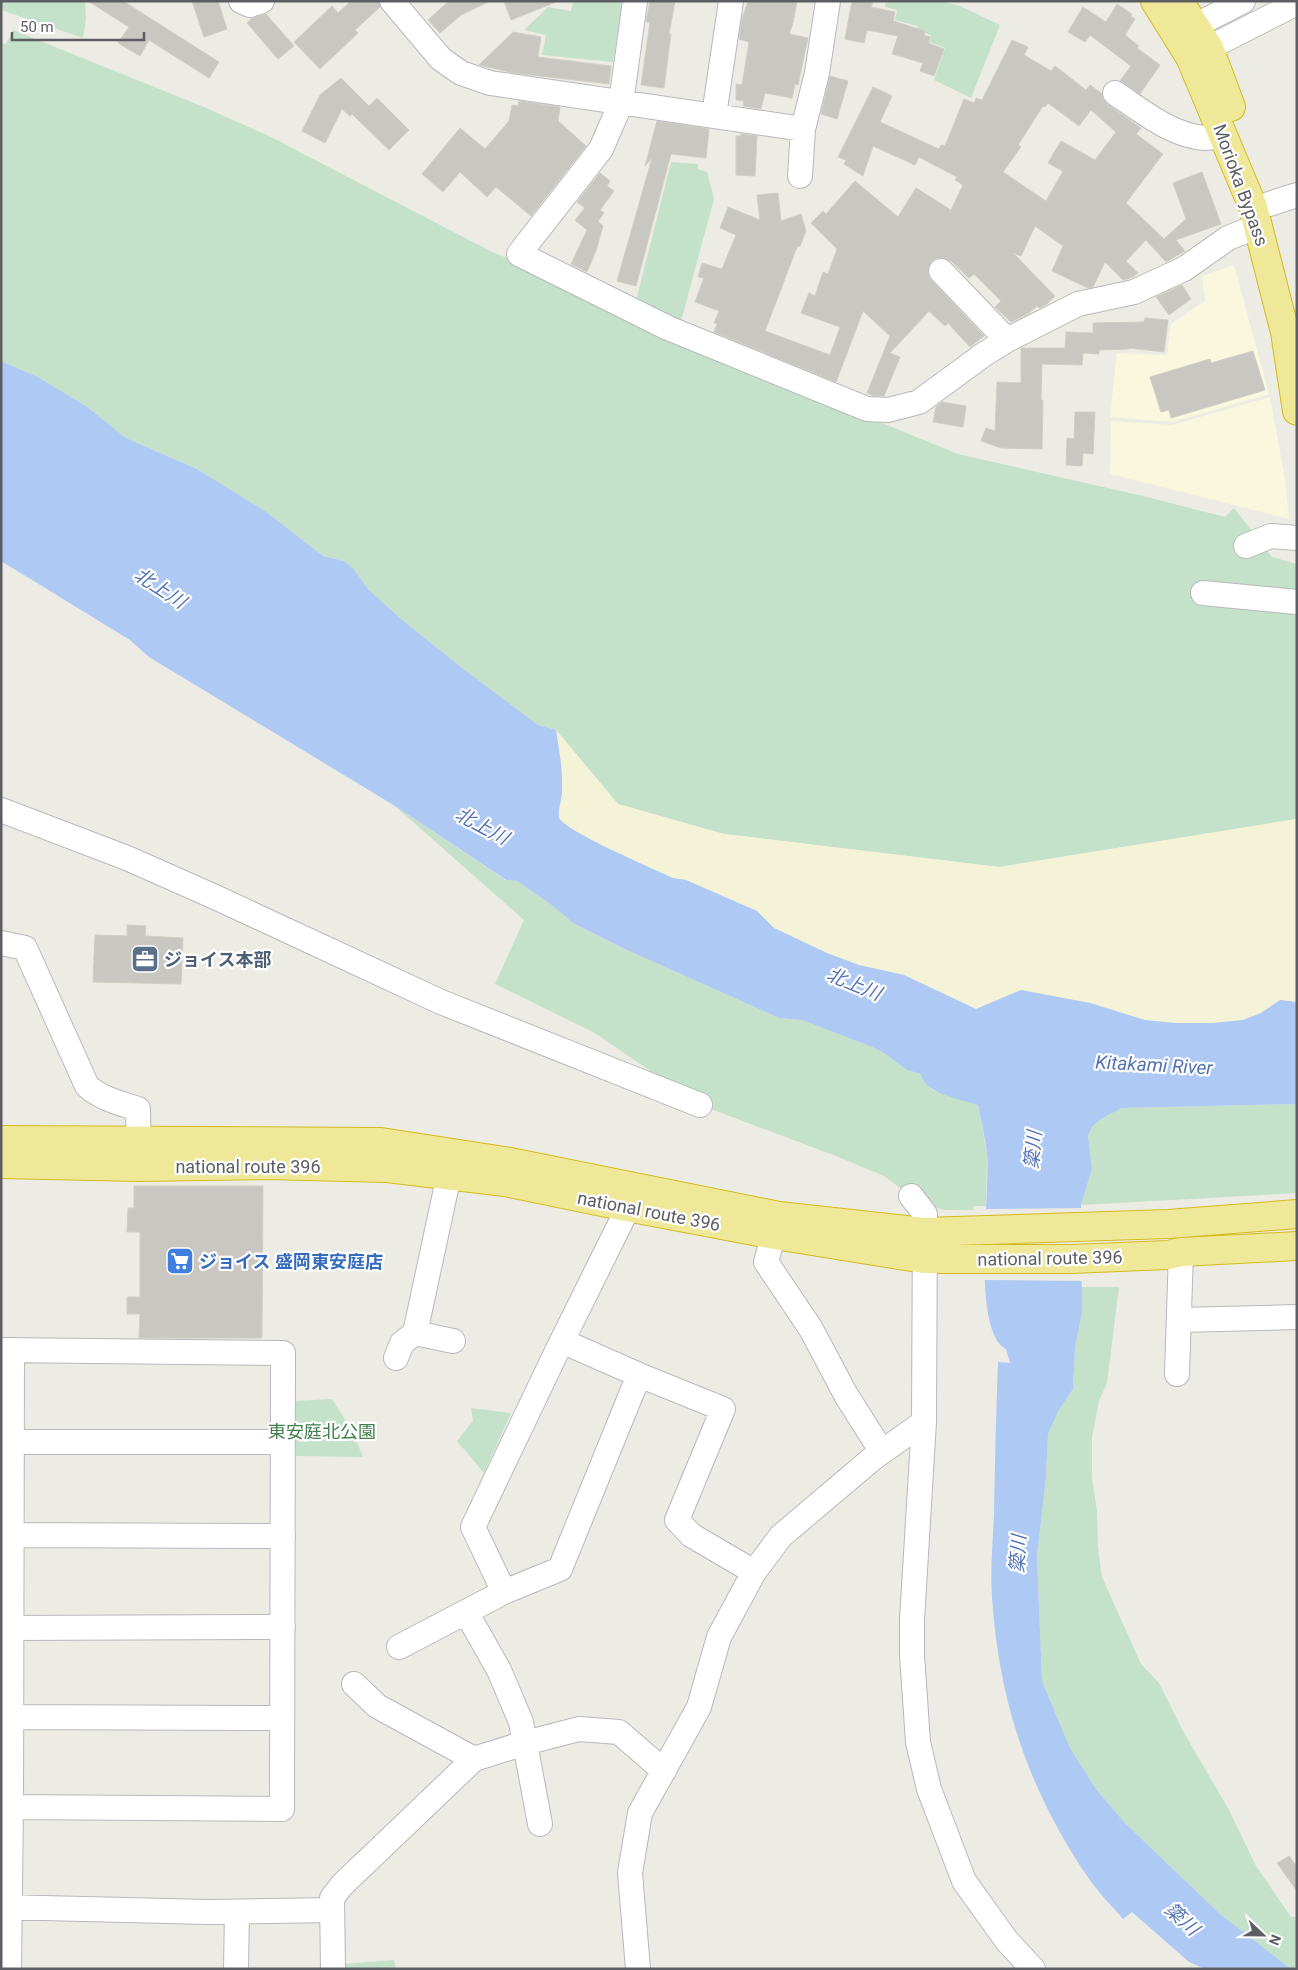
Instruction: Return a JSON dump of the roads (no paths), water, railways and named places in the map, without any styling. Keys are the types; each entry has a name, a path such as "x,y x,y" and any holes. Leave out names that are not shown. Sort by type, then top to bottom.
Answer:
{"highway":[{"name":"Morioka Bypass","path":"1155,1 1193,41 1264,215 1297,303"},
{"name":"Morioka Bypass","path":"1179,1 1224,136 1264,215 1297,411"},
{"name":"national route 396","path":"1,1140 266,1165 387,1168 455,1165 505,1182 631,1198 777,1225 935,1245 1071,1259 1297,1246"},
{"name":"national route 396","path":"1,1164 139,1154"},
{"name":"national route 396","path":"935,1245 1297,1214"}],"street":[{"path":"241,1 250,5 262,1"},
{"path":"392,1 441,59 461,73 490,83 803,129"},
{"path":"635,1 621,103 601,149 519,254 668,328 867,409 888,410 919,402 983,355 1007,340 1078,304 1134,292 1184,269 1228,238 1297,195"},
{"path":"714,115 731,1"},
{"path":"800,176 803,129 817,73 828,1"},
{"path":"1193,41 1243,1"},
{"path":"1193,41 1297,4"},
{"path":"1115,93 1149,116 1180,132 1204,138 1224,136"},
{"path":"941,271 1007,340"},
{"path":"1246,546 1271,536 1297,538"},
{"path":"1203,593 1297,602"},
{"path":"1,810 136,862 215,896 440,1002 700,1105"},
{"path":"1,943 24,948 87,1086 112,1101 138,1109 139,1154"},
{"path":"396,1358 402,1343 415,1333 455,1165"},
{"path":"911,1196 925,1214 935,1245 912,1620 912,1656 918,1742 929,1789 964,1881 1007,1941 1033,1969"},
{"path":"504,1592 473,1528 631,1198"},
{"path":"777,1225 766,1262 811,1329 846,1395 882,1452"},
{"path":"1174,1254 1179,1320 1177,1374"},
{"path":"1179,1320 1297,1317"},
{"path":"415,1333 453,1340"},
{"path":"562,1341 723,1409 676,1520 691,1535 754,1572"},
{"path":"9,1969 5,1907 11,1807 10,1535 12,1442 6,1350 283,1353 282,1810 11,1807"},
{"path":"400,1647 504,1592 560,1569 639,1375"},
{"path":"638,1969 630,1873 640,1814 699,1707 719,1637 754,1572 781,1536 814,1506 882,1452 924,1422"},
{"path":"12,1442 282,1442"},
{"path":"10,1535 283,1536"},
{"path":"466,1612 499,1670 521,1722 540,1824"},
{"path":"10,1628 283,1627"},
{"path":"354,1684 377,1706 474,1759"},
{"path":"10,1717 282,1718"},
{"path":"333,1969 332,1898 342,1885 474,1759 579,1729 619,1732 664,1771"},
{"path":"5,1907 237,1912 332,1910"},
{"path":"236,1969 237,1912"}],"water":[{"path":"1,361 38,377 86,406 126,438 197,469 265,511 323,556 344,561 353,568 368,589 401,619 466,671 538,725 556,730 562,775 559,817 575,831 592,840 673,878 686,880 757,911 774,928 827,953 859,965 904,975 976,1009 1021,990 1090,1003 1145,1020 1175,1023 1212,1023 1243,1020 1261,1013 1280,1000 1297,1002 1297,1104 1122,1108 1101,1119 1092,1127 1088,1136 1092,1169 1081,1205 1082,1313 1075,1347 1073,1389 1059,1410 1048,1434 1046,1478 1037,1556 1042,1681 1070,1748 1096,1789 1124,1822 1220,1914 1291,1969 1205,1969 1189,1962 1132,1912 1123,1919 1089,1879 1068,1846 1034,1779 1021,1745 1010,1710 1002,1673 992,1597 991,1566 998,1362 1010,1363 1006,1349 995,1337 988,1316 984,1258 987,1153 978,1105 936,1091 924,1081 921,1074 907,1070 884,1053 872,1047 802,1020 779,1018 627,950 573,923 553,906 517,881 506,880 395,806 149,657 130,640 1,561"}],"place":[{"name":"ジョイス本部","path":"145,959"},
{"name":"ジョイス 盛岡東安庭店","path":"180,1261"}],"water label":[{"name":"北上川","path":"160,588"},
{"name":"北上川","path":"482,826"},
{"name":"北上川","path":"854,984"},
{"name":"Kitakami River","path":"1154,1065"},
{"name":"簗川","path":"1033,1150"},
{"name":"簗川","path":"1018,1554"},
{"name":"簗川","path":"1182,1919"}],"park label":[{"name":"東安庭北公園","path":"322,1431"}]}
